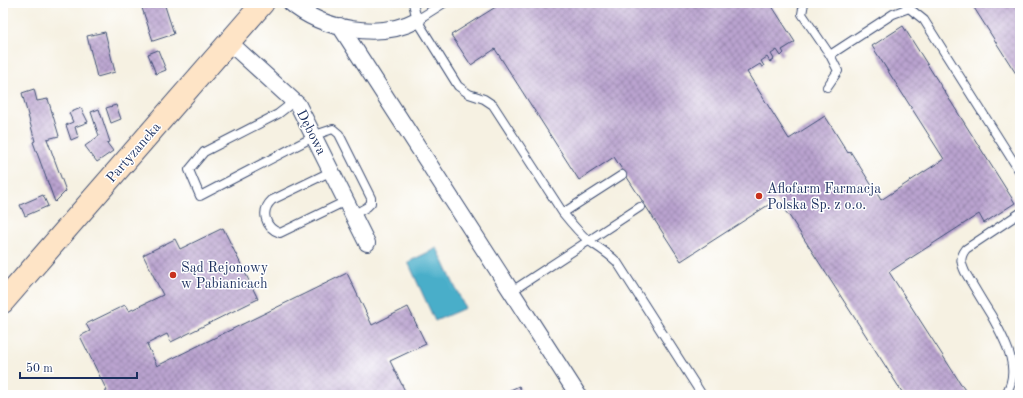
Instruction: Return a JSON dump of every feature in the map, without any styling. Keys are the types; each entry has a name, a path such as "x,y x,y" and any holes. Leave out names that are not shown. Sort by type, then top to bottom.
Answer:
{"main road":[{"name":"Partyzancka","path":"3,302 263,3"}],"street":[{"path":"291,3 314,18 340,26 385,30 403,27 417,20"},
{"path":"340,26 578,395"},
{"name":"Dębowa","path":"228,42 292,98 302,110 367,244"}],"lane":[{"path":"413,3 417,20 458,86 469,94 484,99 493,105 499,112 563,213 576,229 588,240 604,250 617,262 702,395"},
{"path":"417,20 444,3"},
{"path":"804,3 802,14 830,55 838,71 827,87"},
{"path":"830,55 893,14 909,8 924,20 1020,172"},
{"path":"292,98 287,107 278,114 204,152 197,158 189,170 200,196 328,130 333,130 340,134 371,198 371,203 367,207 349,208 280,233 274,231 266,220 264,212 267,205 272,200 332,171"},
{"path":"563,213 622,175"},
{"path":"512,291 640,207"},
{"path":"1006,395 1014,375 1013,360 1009,346 965,272 961,263 961,255 966,249 1020,213"}],"water":[{"path":"437,248 465,308 435,321 408,262"}],"building":[{"path":"147,3 164,3 174,34 153,41 141,5"},
{"name":"Aflofarm Farmacja Polska Sp. z o.o.","path":"502,3 770,3 795,42 782,50 784,53 781,56 777,50 771,54 774,59 770,62 767,57 761,61 764,66 762,67 760,64 747,72 789,139 825,116 848,153 850,151 881,200 944,159 872,46 903,26 1015,203 984,223 979,214 889,272 968,395 904,395 790,217 776,200 681,261 614,157 579,180 495,49 471,65 451,35"},
{"path":"971,3 1015,3 1020,11 1020,80"},
{"path":"105,32 115,72 97,77 87,36"},
{"path":"158,50 166,70 156,74 148,54"},
{"path":"34,89 37,101 48,99 59,136 47,139 66,191 55,202 33,142 35,141 22,93"},
{"path":"116,105 121,119 111,123 106,108"},
{"path":"81,108 88,122 75,127 78,137 71,140 66,125 73,122 69,113"},
{"path":"99,109 110,142 107,143 113,151 97,162 85,146 99,136 91,112"},
{"path":"43,195 48,206 25,216 20,205"},
{"path":"223,228 258,299 171,342 167,334 147,344 157,366 347,273 372,325 408,307 426,344 390,361 407,395 98,395 107,391 80,336 90,331 86,324 125,305 129,311 163,295 143,255 175,239 180,249"},
{"path":"519,386 523,395 500,395"}],"place":[{"name":"Aflofarm Farmacja Polska Sp. z o.o.","path":"759,196"},
{"name":"Sąd Rejonowy w Pabianicach","path":"173,275"}]}
